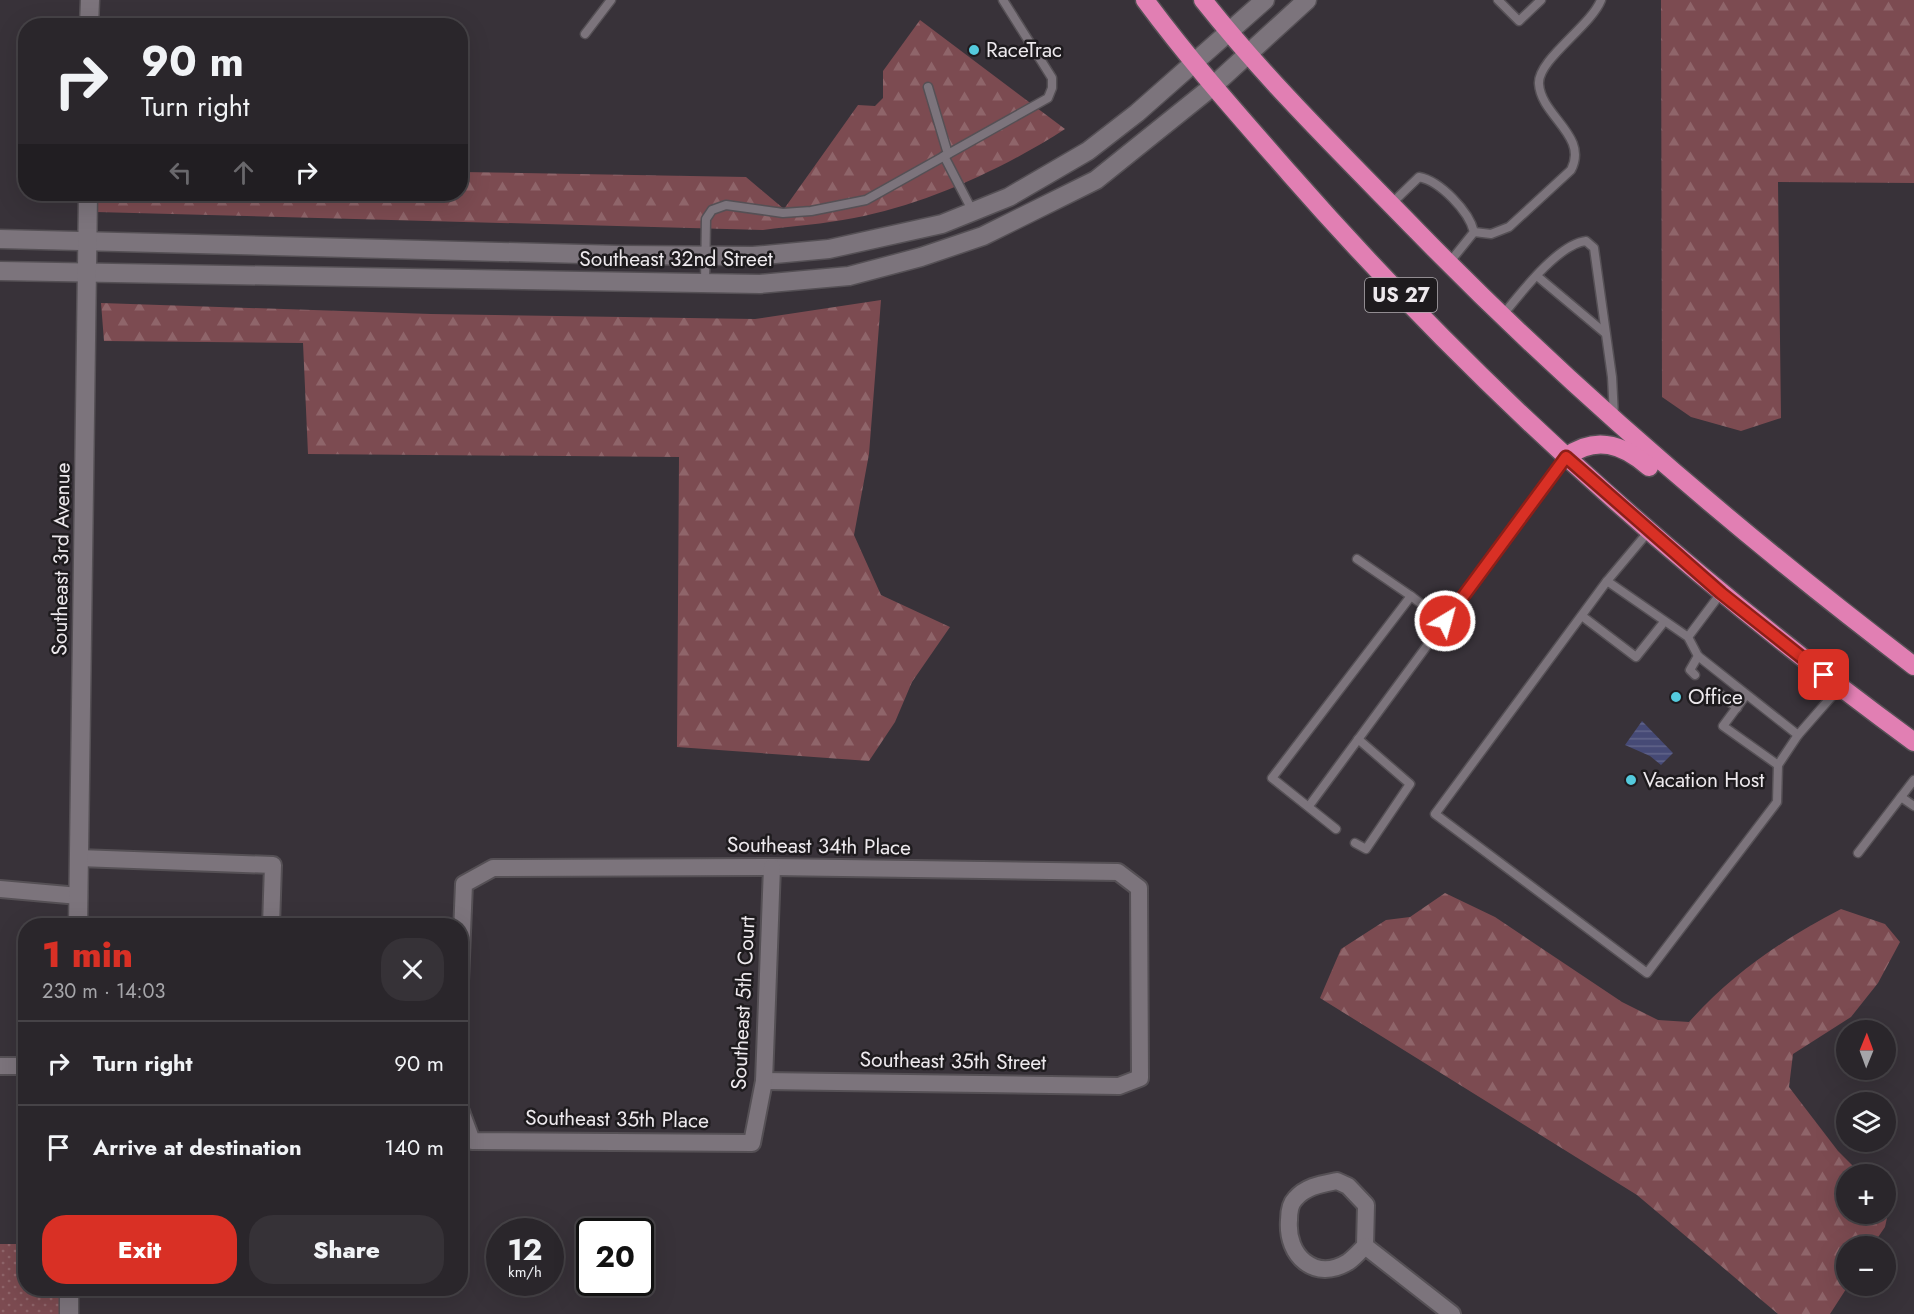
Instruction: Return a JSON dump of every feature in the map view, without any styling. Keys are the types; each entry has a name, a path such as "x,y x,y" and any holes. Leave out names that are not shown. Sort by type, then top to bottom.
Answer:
{"highway":[{"name":"US 27","path":"1145,0 1194,64 1320,208 1420,315 1566,457 1721,593 1914,742"},
{"name":"US 27","path":"1203,0 1248,53 1390,205 1448,264 1614,421 1723,515 1914,666"},
{"path":"1566,457 1579,448 1595,443 1614,444 1638,457 1680,494 1723,515"}],"main road":[{"path":"89,18 90,0"},
{"name":"Southeast 32nd Street","path":"0,239 706,256 753,256 829,249 942,224 1009,197 1088,151 1194,64 1265,0"},
{"name":"Southeast 32nd Street","path":"0,271 705,284 760,284 849,276 921,257 983,236 1096,180 1213,86 1307,0"},
{"name":"Southeast 3rd Avenue","path":"78,918 88,273 87,201"},
{"path":"69,1296 69,1314"}],"street":[{"path":"79,858 273,865 271,918"},
{"name":"Southeast 34th Place","path":"463,918 464,884 493,868 772,867 1119,872 1139,888 1140,1078"},
{"name":"Southeast 5th Court","path":"753,1140 764,1081 772,867"},
{"path":"0,889 78,896"},
{"path":"0,1066 18,1066"},
{"name":"Southeast 35th Street","path":"764,1081 1119,1086 1140,1078"},
{"name":"Southeast 35th Place","path":"468,1130 472,1141 752,1143 753,1140"},
{"path":"1337,1181 1348,1186 1365,1205 1365,1246 1349,1261 1332,1268 1310,1266 1298,1259 1290,1242 1288,1226 1294,1199 1313,1186 1337,1181"},
{"path":"1365,1246 1452,1314"}],"lane":[{"path":"585,34 611,0"},
{"path":"705,284 706,219 712,210 726,206 783,213 811,211 866,200 1048,98 1052,88 1052,78 1003,0"},
{"path":"1498,0 1519,21 1541,0"},
{"path":"1474,232 1491,234 1509,227 1571,170 1576,160 1575,146 1544,103 1538,82 1546,65 1587,22 1601,0"},
{"path":"928,87 946,155 973,212"},
{"path":"1390,205 1419,177 1431,179 1471,219 1474,232"},
{"path":"1448,264 1474,232"},
{"path":"1502,316 1537,276 1574,242 1586,241 1594,248 1612,377 1614,421"},
{"path":"1537,276 1605,333"},
{"path":"1309,806 1566,457"},
{"path":"1649,531 1607,581 1435,814 1647,973 1777,802 1778,765 1798,735 1840,687"},
{"path":"1357,560 1445,621"},
{"path":"1607,581 1688,637 1698,656 1798,735"},
{"path":"1688,637 1721,593"},
{"path":"1336,829 1272,778 1411,596"},
{"path":"1582,616 1636,657 1664,622"},
{"path":"1695,675 1690,670 1698,656"},
{"path":"1717,692 1737,708"},
{"path":"1746,695 1723,726 1778,765"},
{"path":"1355,843 1366,849 1410,784 1358,739"},
{"path":"1858,853 1914,780"},
{"path":"1901,797 1914,806"}],"green space":[{"path":"1661,0 1914,0 1914,183 1778,182 1781,418 1741,431 1691,417 1662,397"},
{"path":"920,20 1065,129 991,171 908,204 843,220 763,230 96,212 96,201 468,201 468,172 746,177 784,209 858,105 875,106 883,98 883,71"},
{"path":"881,300 869,454 854,535 881,595 950,627 912,682 895,722 869,761 677,747 679,457 308,454 303,343 104,341 101,303 431,314 755,319"},
{"path":"1445,893 1495,917 1622,1002 1658,1020 1689,1022 1723,988 1760,958 1799,932 1841,909 1885,924 1900,942 1878,983 1851,1017 1846,1020 1836,1020 1836,1027 1793,1054 1789,1087 1836,1148 1836,1152 1839,1152 1851,1164 1836,1164 1836,1224 1886,1224 1879,1236 1836,1236 1836,1296 1842,1296 1830,1314 1778,1314 1637,1195 1320,998 1341,949 1386,920 1410,917"},
{"path":"0,1244 18,1244 18,1296 61,1296 61,1314 0,1314"}],"water":[{"path":"1642,721 1673,753 1661,765 1650,756 1625,745"}],"place":[{"name":"RaceTrac","path":"974,50"},
{"name":"Office","path":"1676,697"},
{"name":"Vacation Host","path":"1631,780"}],"route":[{"path":"1445,621 1566,457 1721,593 1824,675"}]}
